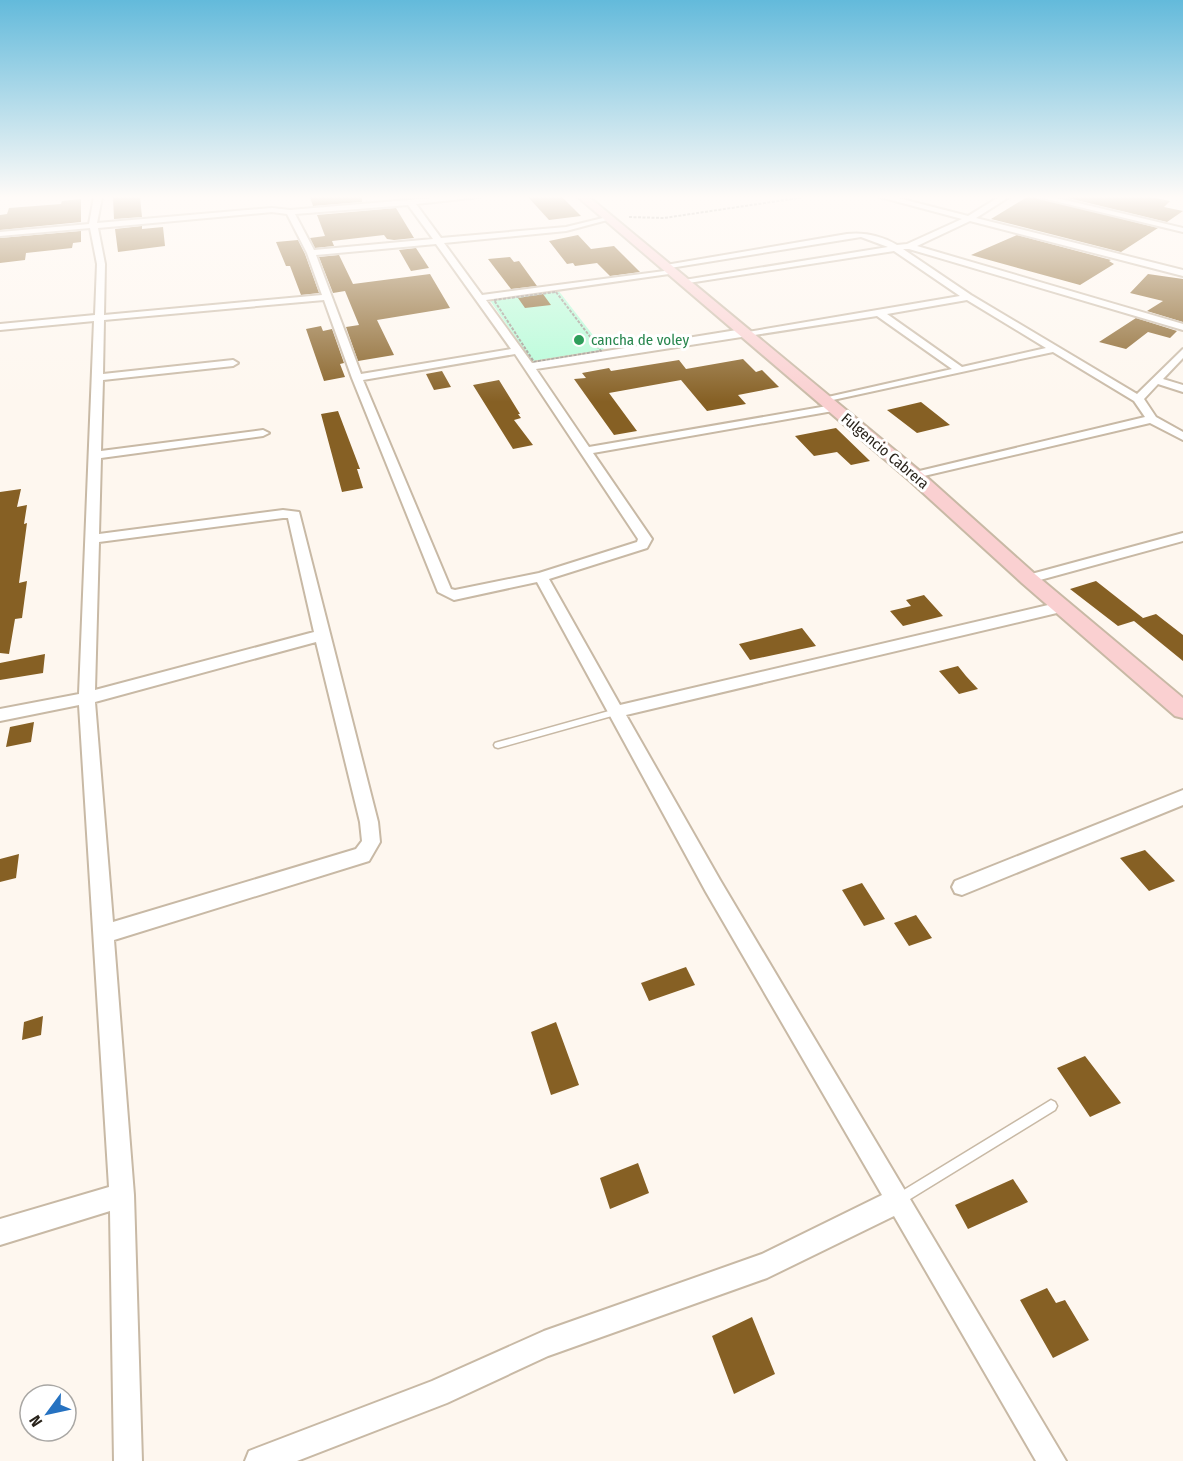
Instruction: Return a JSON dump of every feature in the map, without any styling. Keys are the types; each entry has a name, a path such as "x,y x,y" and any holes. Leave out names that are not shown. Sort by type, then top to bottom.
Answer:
{"main road":[{"name":"Fulgencio Cabrera","path":"663,265 915,476 1061,607 1183,710"}],"street":[{"path":"101,265 94,539 87,698 122,1195 128,1461"},
{"path":"315,265 357,378 445,592 454,595 541,577 640,547 645,541 532,364 516,351 457,265"},
{"path":"673,273 710,265"},
{"path":"481,298 743,265"},
{"path":"921,265 968,297 1138,399 1152,419 1183,437"},
{"path":"974,265 1183,327"},
{"path":"1152,265 1183,273"},
{"path":"0,327 326,297"},
{"path":"532,364 745,334 968,297"},
{"path":"878,312 960,370"},
{"path":"587,451 828,404 960,370 1054,349"},
{"path":"357,378 516,351"},
{"path":"1138,399 1183,352"},
{"path":"98,377 165,372 233,363"},
{"path":"1156,380 1183,389"},
{"path":"915,476 1152,419"},
{"path":"96,455 141,447 219,443 263,433"},
{"path":"94,539 283,514 294,515 369,822 371,842 363,855 104,934"},
{"path":"1029,579 1183,537"},
{"path":"541,577 713,886 1052,1461"},
{"path":"616,712 1061,607"},
{"path":"0,715 87,698 322,635"},
{"path":"962,886 1183,797"},
{"path":"0,1232 122,1195"},
{"path":"259,1461 437,1393 544,1344 767,1265 897,1201"}],"lane":[{"path":"498,745 616,712"},
{"path":"897,1201 1051,1106"}],"path":[{"path":"556,292 601,351 532,364 494,300 556,292"}],"green space":[{"path":"558,290 606,352 533,363 489,299"}],"building":[{"path":"309,265 319,293 301,295 290,266 286,266"},
{"path":"322,265 344,265 353,284 430,274 450,308 377,320 394,355 358,361 346,327 359,325 345,291 333,293"},
{"path":"408,265 427,265 429,268 411,271"},
{"path":"493,265 522,265 537,286 511,289"},
{"path":"599,265 633,265 640,272 610,276"},
{"path":"1008,265 1112,265 1080,285"},
{"path":"1148,274 1183,279 1183,322 1147,311 1163,301 1130,293"},
{"path":"543,294 551,305 525,308 518,298"},
{"path":"1136,318 1177,331 1170,338 1148,332 1126,349 1099,342"},
{"path":"321,326 323,331 332,329 344,363 340,364 345,377 324,381 306,329"},
{"path":"743,359 756,372 762,370 779,387 738,395 746,404 707,411 681,380 609,393 637,431 614,435 574,379 586,378 582,373 609,368 611,371 679,360 686,369"},
{"path":"442,371 451,387 434,390 426,374"},
{"path":"499,380 520,414 518,414 521,418 514,420 533,445 513,449 473,385"},
{"path":"921,402 950,425 917,433 887,410"},
{"path":"338,411 360,469 357,469 363,488 342,492 321,414"},
{"path":"836,428 870,461 851,465 837,452 814,456 795,436"},
{"path":"21,489 17,507 27,505 24,524 27,523 19,583 27,581 22,618 15,619 9,654 0,653 0,492"},
{"path":"1096,581 1143,618 1140,619 1156,614 1183,635 1183,661 1134,621 1118,626 1070,589"},
{"path":"924,595 943,616 903,626 890,611 911,606 906,600"},
{"path":"802,628 816,646 750,660 739,644"},
{"path":"45,654 43,673 0,680 0,663"},
{"path":"958,666 978,689 959,694 939,671"},
{"path":"34,722 31,742 6,747 10,727"},
{"path":"1145,850 1175,881 1149,891 1120,858"},
{"path":"19,854 16,878 0,882 0,859"},
{"path":"862,883 885,919 864,926 842,890"},
{"path":"916,915 932,938 909,946 894,923"},
{"path":"686,967 695,985 649,1001 641,983"},
{"path":"43,1016 41,1035 22,1040 24,1022"},
{"path":"556,1022 579,1085 551,1095 531,1032"},
{"path":"1085,1056 1121,1103 1090,1117 1057,1068"},
{"path":"638,1163 649,1193 610,1209 600,1178"},
{"path":"1013,1179 1028,1202 968,1229 955,1205"},
{"path":"1047,1288 1056,1303 1065,1300 1089,1340 1053,1358 1020,1300"},
{"path":"752,1317 775,1374 734,1394 712,1336"}],"place":[{"name":"cancha de voley","path":"579,340"}]}
